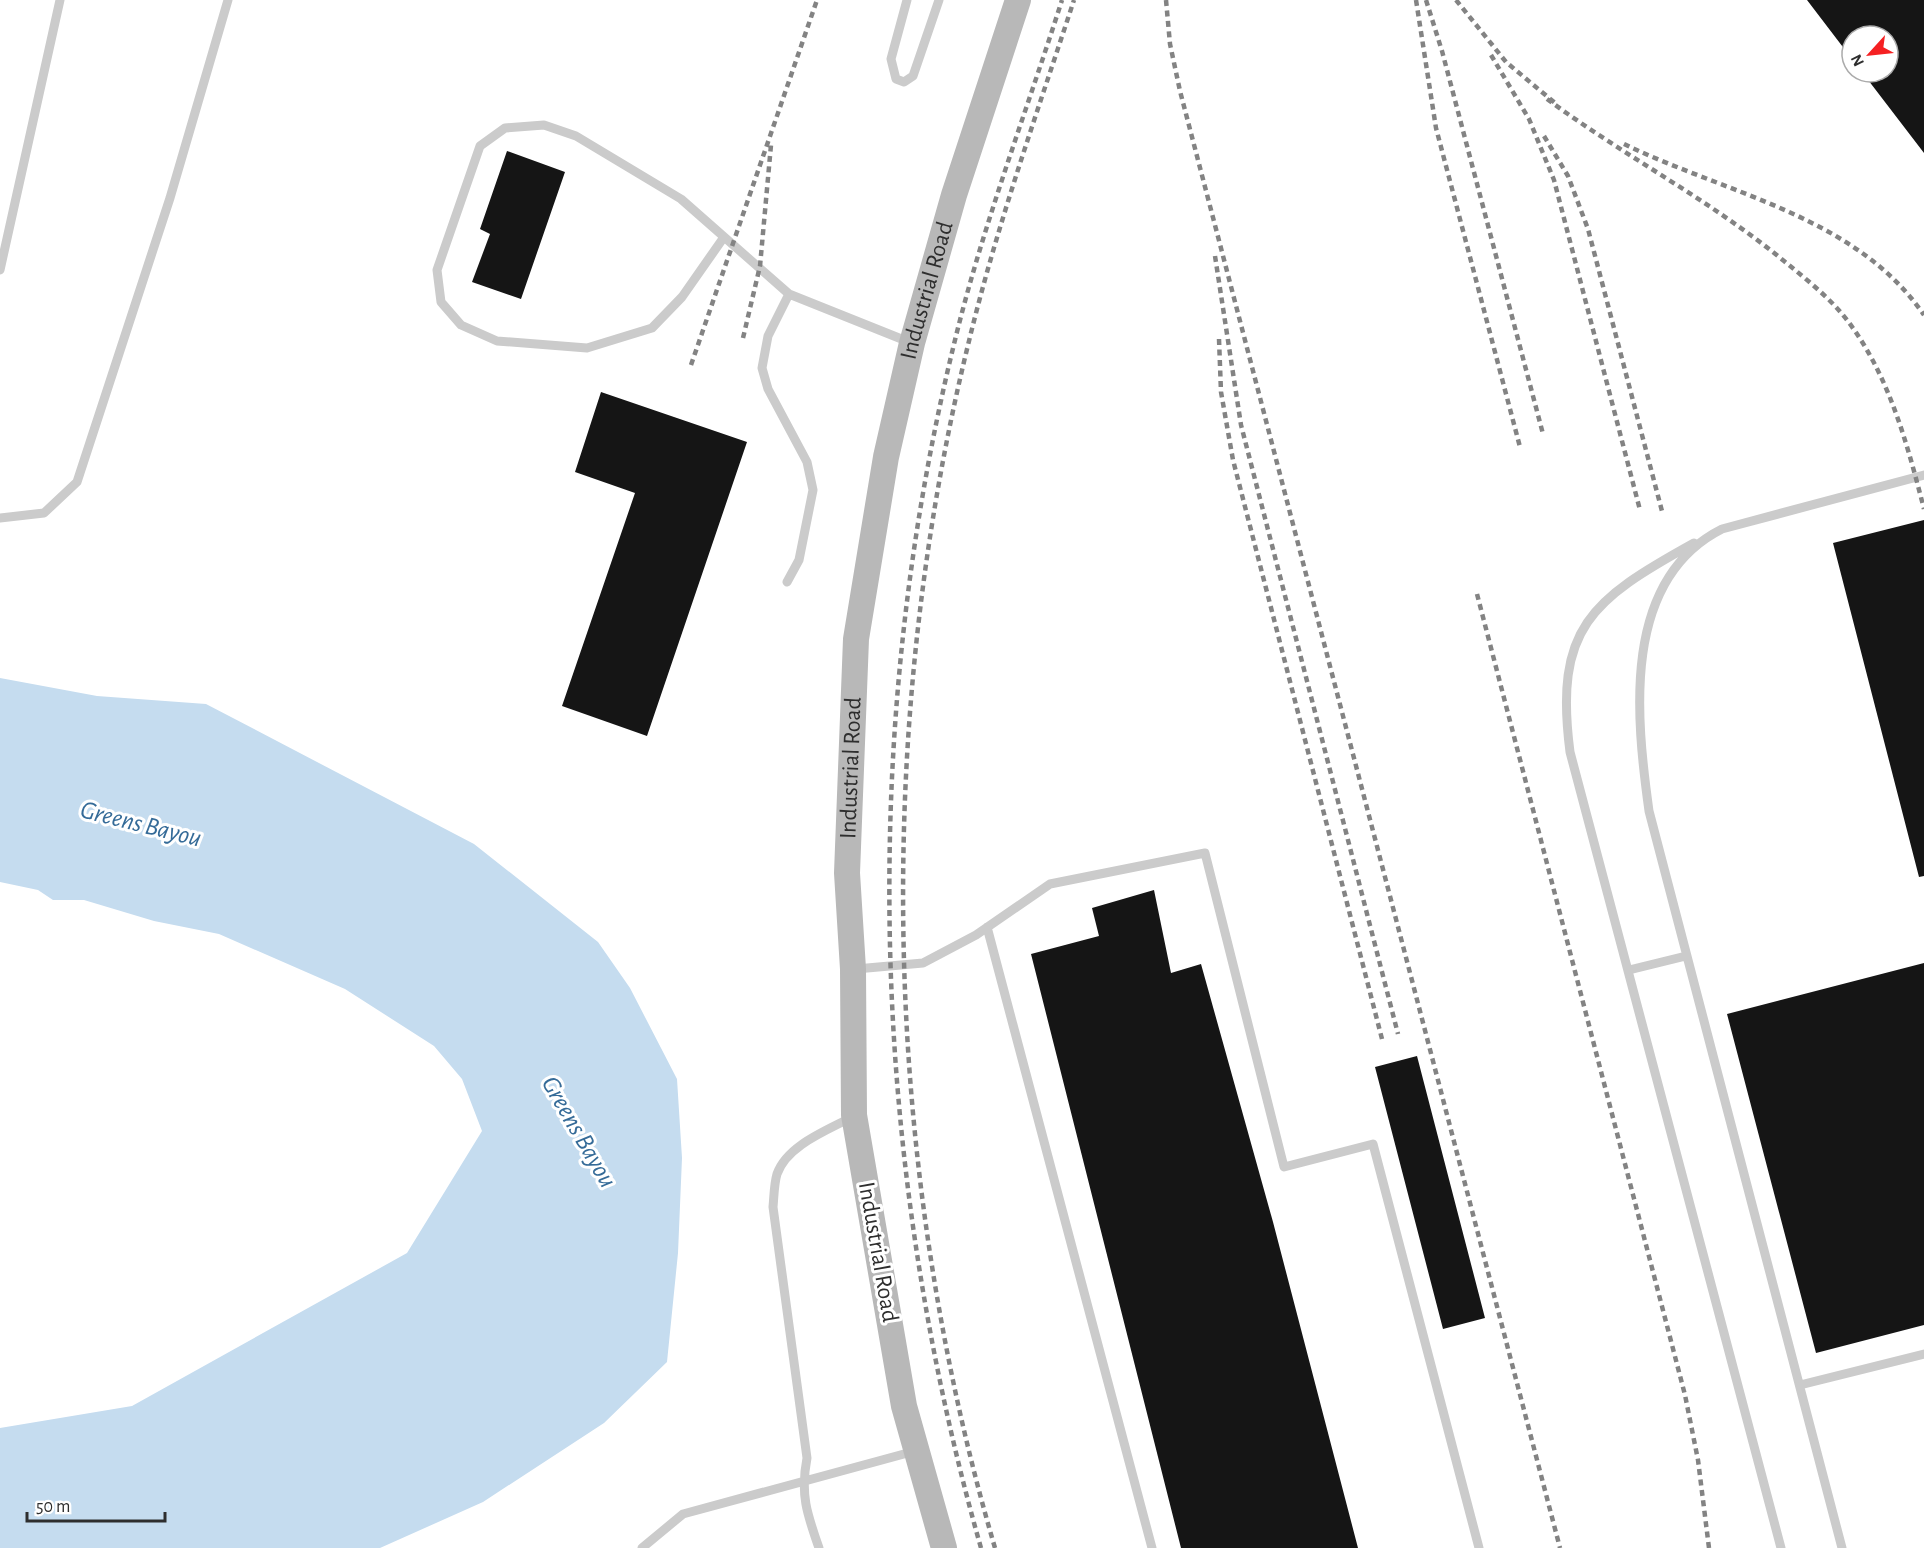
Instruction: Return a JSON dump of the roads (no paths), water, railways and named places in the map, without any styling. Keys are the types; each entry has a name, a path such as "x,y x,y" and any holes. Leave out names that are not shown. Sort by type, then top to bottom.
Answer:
{"street":[{"name":"Industrial Road","path":"944,1548 904,1406 854,1115 853,969 847,873 856,639 886,457 912,343 954,195 1018,0"}],"lane":[{"path":"0,270 60,0"},
{"path":"0,518 44,513 77,483 170,198 228,0"},
{"path":"907,0 891,59 896,79 904,82 909,81 913,76 939,0"},
{"path":"724,237 682,297 652,328 587,348 497,340 461,325 441,302 437,270 480,146 505,128 544,125 576,136 681,199 789,294 912,343"},
{"path":"787,582 799,560 813,490 807,462 768,389 762,368 768,336 789,294"},
{"path":"1781,1548 1570,752 1564,712 1567,672 1578,635 1593,612 1627,583 1701,540 1722,529 1924,475"},
{"path":"1701,540 1677,565 1662,591 1647,630 1639,681 1639,742 1649,811 1842,1548"},
{"path":"853,969 923,963 987,927 1050,884 1205,853 1284,1167 1373,1144 1479,1548"},
{"path":"987,927 1152,1548"},
{"path":"1629,970 1686,956"},
{"path":"819,1548 810,1521 802,1483 807,1458 773,1207 777,1174 785,1160 802,1146 854,1115"},
{"path":"1800,1385 1924,1353"},
{"path":"642,1548 683,1514 915,1451"}],"water":[{"name":"Greens Bayou","path":"0,678 97,696 206,704 474,844 598,942 630,988 677,1079 682,1158 678,1253 667,1362 604,1423 483,1502 380,1548 0,1548 0,1428 132,1406 407,1253 482,1131 462,1079 434,1046 345,989 219,934 154,921 84,900 53,900 38,890 0,882"}],"railway":[{"path":"691,365 817,0"},
{"path":"981,1548 944,1400 916,1250 898,1098 890,946 891,793 903,640 924,489 955,340 978,254 1062,0"},
{"path":"995,1548 958,1402 930,1252 912,1099 904,946 905,792 917,640 938,489 969,341 1005,212 1074,0"},
{"path":"1166,0 1170,44 1180,91 1560,1548"},
{"path":"1416,0 1436,128 1520,447"},
{"path":"1426,0 1442,51 1543,434"},
{"path":"1456,0 1506,62 1555,103"},
{"path":"1491,55 1529,119 1554,180 1640,510"},
{"path":"1547,99 1756,239 1809,282 1840,312 1862,341 1895,410 1924,509"},
{"path":"1544,136 1568,176 1588,229 1663,515"},
{"path":"1624,144 1787,211 1826,231 1863,254 1896,281 1924,315"},
{"path":"743,338 760,266 771,145"},
{"path":"1215,256 1241,425 1398,1034"},
{"path":"1219,339 1221,392 1233,460 1382,1039"},
{"path":"1477,594 1685,1395 1698,1460 1709,1548"}]}
